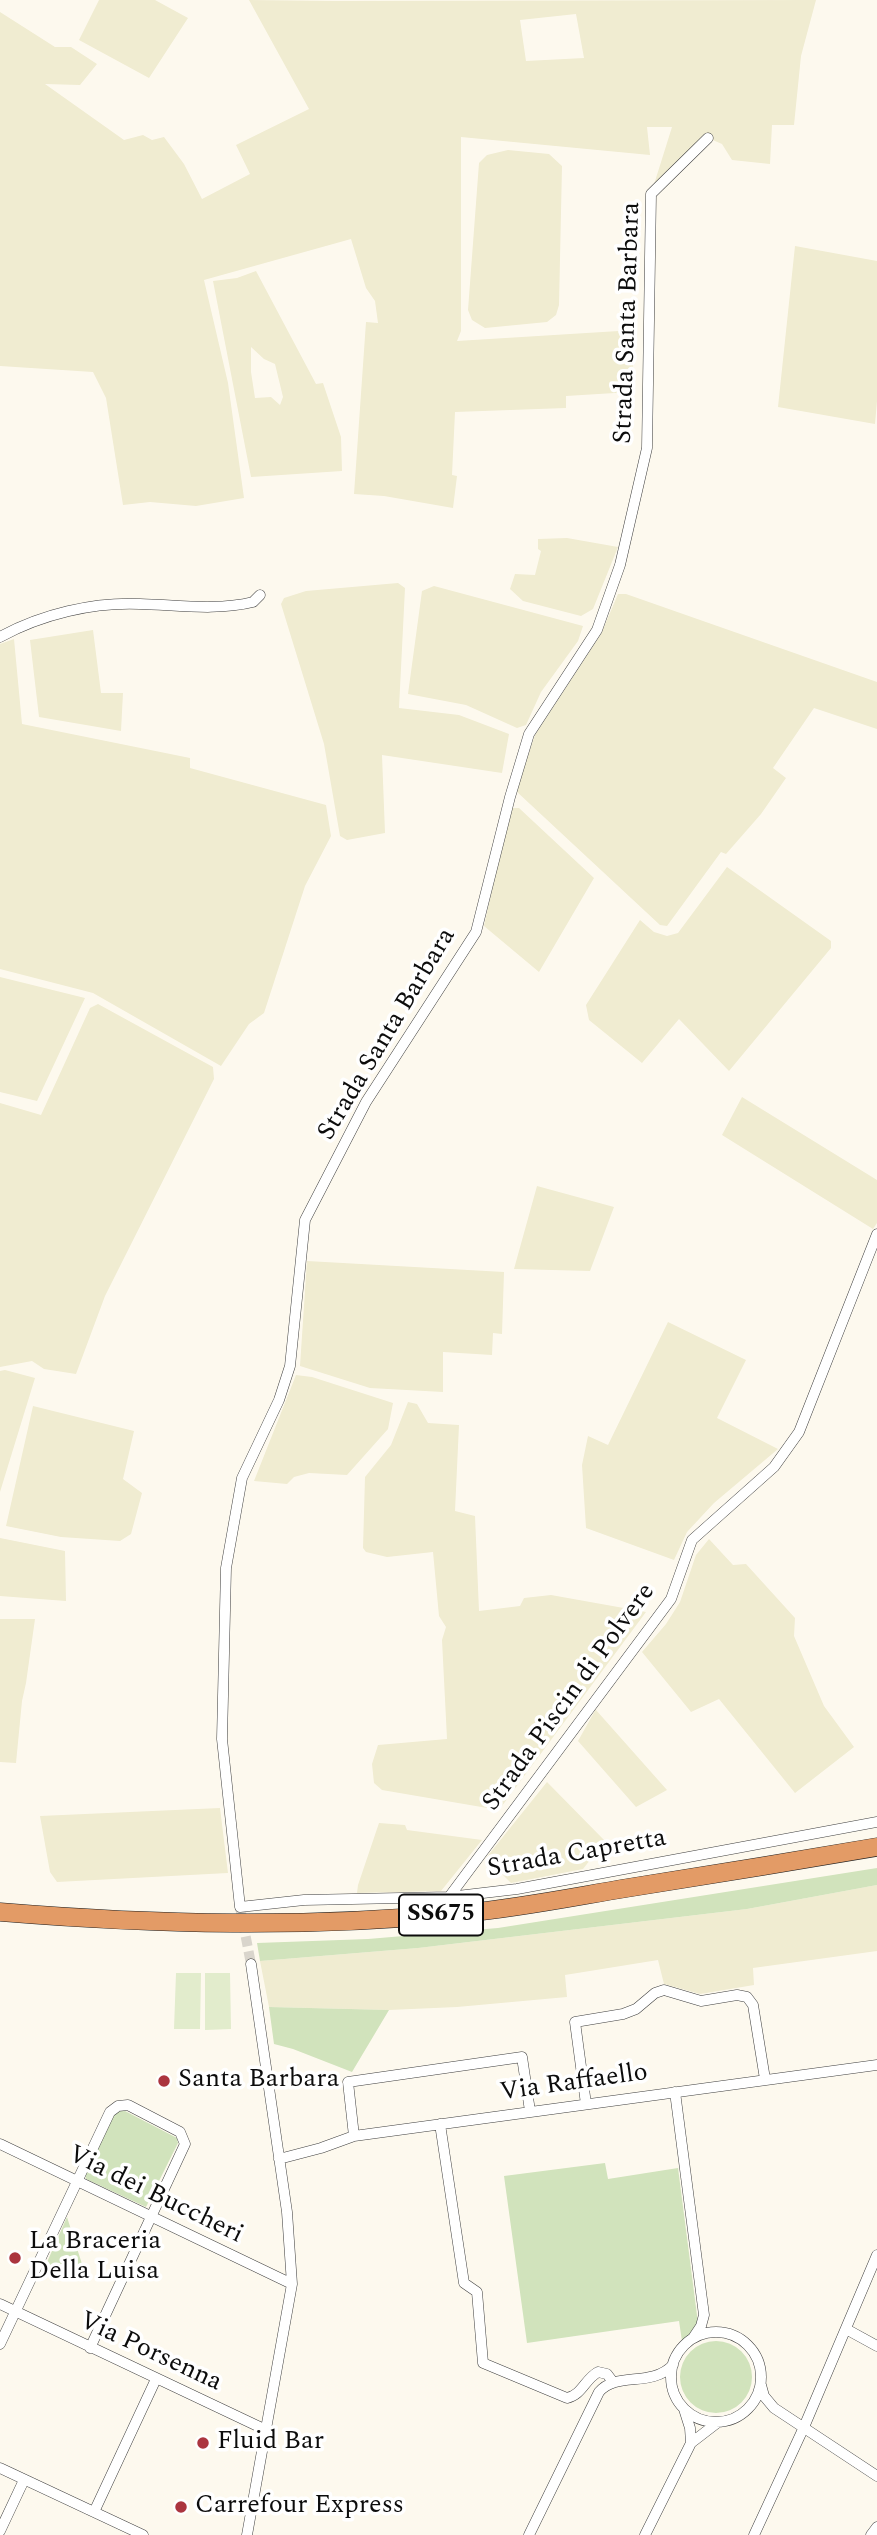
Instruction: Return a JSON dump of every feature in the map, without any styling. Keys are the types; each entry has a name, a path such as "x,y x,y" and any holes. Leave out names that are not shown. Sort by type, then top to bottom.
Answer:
{"highway":[{"name":"SS675","path":"0,1912 217,1925 383,1920 523,1906 877,1847"},
{"name":"SS675","path":"0,1924 205,1936 411,1930 524,1916 877,1858"}],"street":[{"name":"Strada Santa Barbara","path":"240,1907 222,1739 226,1567 242,1478 279,1400 290,1366 305,1220 366,1102 476,932 529,734 597,631 620,565 647,448 651,194 708,138"},
{"path":"0,637 83,608 137,604 225,606 253,602 260,595"},
{"name":"Strada Piscin di Polvere","path":"450,1897 671,1599 692,1540 774,1467 799,1432 877,1234"},
{"name":"Strada Capretta","path":"240,1907 304,1900 450,1897 517,1889 877,1822"},
{"path":"247,2535 292,2284 287,2212 251,1964"},
{"path":"586,2104 575,2022 636,2009 655,1993 664,1990 701,2001 747,1997 753,2005 765,2079"},
{"path":"355,2136 348,2082 522,2057 530,2111"},
{"name":"Via Raffaello","path":"279,2159 355,2136 877,2065"},
{"path":"675,2092 704,2315 692,2340"},
{"path":"0,2344 110,2112 118,2106 128,2105 180,2132 185,2144 90,2348"},
{"path":"440,2124 464,2283 477,2292 483,2363 567,2398 576,2396 588,2379 598,2372 607,2374 613,2382"},
{"name":"Via dei Buccheri","path":"0,2144 292,2284"},
{"path":"754,2535 804,2427 877,2255"},
{"name":"Via Porsenna","path":"0,2304 266,2430"},
{"path":"704,2315 721,2333 743,2342 753,2353 760,2367 764,2396 774,2408 877,2476"},
{"path":"846,2329 877,2346"},
{"path":"529,2535 604,2386 613,2382 651,2378 665,2372 673,2364 680,2350 692,2340 706,2334 721,2333"},
{"path":"673,2364 671,2379 675,2395"},
{"path":"651,2378 666,2384 675,2395 690,2428 691,2443"},
{"path":"94,2512 156,2379"},
{"path":"645,2535 691,2443 718,2422 734,2418 747,2410 757,2397 761,2382"},
{"path":"683,2408 695,2417 718,2422"},
{"path":"747,2410 774,2408"},
{"path":"0,2468 143,2535"},
{"path":"2,2524 24,2480"},
{"path":"871,2535 877,2527"}],"shaded area":[{"path":"99,0 155,0 188,18 149,78 79,40"},
{"path":"249,0 816,0 801,56 794,125 772,125 770,164 732,160 722,144 708,138 651,194 672,127 647,127 650,155 461,137 461,331 457,341 635,330 631,392 566,396 566,408 455,412 452,475 457,476 453,508 384,496 354,494 366,322 378,323 375,301 366,288 351,239 204,280 228,383 244,498 196,506 150,502 123,505 106,398 93,372 0,366 0,12 55,47 71,47 97,64 80,85 45,84 124,140 143,135 152,140 164,137 184,164 202,199 250,174 236,145 309,109","holes":["576,14 584,58 526,61 520,20"]},
{"path":"508,150 549,154 562,166 559,305 556,315 547,322 485,328 472,320 468,310 479,163 487,155"},
{"path":"795,246 877,261 875,424 778,407"},
{"path":"256,271 316,384 323,383 341,437 342,471 251,477 213,281 237,278","holes":["251,347 264,359 275,364 283,397 280,405 271,397 255,398"]},
{"path":"567,538 618,547 593,609 581,616 523,601 510,589 515,574 535,575 541,551 538,549 538,539"},
{"path":"398,583 405,588 399,708 459,715 509,734 502,773 382,755 385,833 347,840 340,836 324,744 281,604 284,598 306,591"},
{"path":"434,586 583,626 578,641 541,692 526,725 517,728 466,705 408,694 422,591"},
{"path":"618,594 626,594 877,682 877,729 814,708 773,768 786,778 761,814 726,854 721,852 667,926 660,925 516,791 535,735 601,634"},
{"path":"93,630 101,693 123,693 121,731 39,717 30,640"},
{"path":"14,639 22,724 190,758 190,768 326,805 331,836 305,886 264,1013 249,1024 221,1066 93,993 0,969 0,644"},
{"path":"510,808 519,808 594,878 539,972 484,926"},
{"path":"727,867 831,941 831,948 729,1071 679,1019 642,1063 589,1020 586,1005 640,920 654,932 667,936 678,933"},
{"path":"0,977 85,998 37,1101 0,1092"},
{"path":"98,1004 213,1067 214,1079 105,1296 76,1374 44,1369 32,1361 0,1367 0,1103 41,1115 90,1008"},
{"path":"742,1097 877,1180 877,1223 873,1229 722,1135"},
{"path":"537,1186 614,1207 590,1271 514,1269"},
{"path":"307,1261 504,1272 502,1334 493,1333 492,1355 443,1352 443,1392 370,1388 300,1366"},
{"path":"668,1322 746,1360 717,1418 778,1449 714,1503 687,1532 674,1560 586,1528 582,1465 588,1436 608,1445"},
{"path":"0,1371 35,1378 0,1492"},
{"path":"296,1375 312,1377 393,1403 388,1429 347,1475 309,1473 294,1477 287,1484 254,1481"},
{"path":"408,1402 417,1404 428,1423 459,1425 455,1511 475,1516 479,1611 520,1606 524,1598 551,1595 646,1612 499,1810 382,1790 374,1783 372,1764 378,1745 447,1739 442,1640 446,1627 439,1616 433,1552 387,1557 366,1552 363,1548 365,1477 391,1445"},
{"path":"33,1406 134,1431 123,1479 142,1493 131,1534 120,1541 61,1537 6,1526"},
{"path":"0,1538 65,1551 66,1601 0,1596"},
{"path":"709,1539 733,1565 746,1564 795,1618 794,1636 824,1706 854,1747 795,1793 719,1699 691,1712 642,1652 666,1624 680,1602 696,1555"},
{"path":"0,1619 35,1619 22,1701 16,1763 0,1762"},
{"path":"596,1709 667,1790 636,1807 578,1741"},
{"path":"547,1782 605,1841 583,1869 511,1883 486,1858"},
{"path":"220,1808 228,1873 57,1882 50,1872 40,1816"},
{"path":"379,1823 405,1825 407,1830 482,1840 441,1891 357,1893"},
{"path":"877,1885 877,1951 753,1968 754,1985 700,1994 664,1984 658,1960 565,1975 567,1997 389,2010 269,2007 260,1961 418,1948 747,1909"}],"green space":[{"path":"877,1868 877,1885 747,1909 418,1948 260,1961 257,1943 368,1939 498,1928"},
{"path":"176,1973 201,1973 200,2029 174,2029"},
{"path":"205,1973 230,1973 231,2029 205,2030"},
{"path":"269,2007 389,2010 352,2072 274,2044"},
{"path":"125,2111 177,2138 178,2143 146,2207 86,2179 85,2174 114,2114"},
{"path":"605,2163 608,2179 678,2168 698,2323 693,2332 682,2341 679,2321 527,2343 504,2176"},
{"path":"67,2217 82,2264 40,2278"},
{"path":"716,2341 736,2347 746,2357 752,2377 746,2397 736,2407 716,2413 696,2407 686,2397 680,2377 686,2357 696,2347"}],"tunnel":[{"path":"240,1907 251,1964"}],"place":[{"name":"Santa Barbara","path":"164,2081"},
{"name":"La Braceria Della Luisa","path":"15,2258"},
{"name":"Fluid Bar","path":"203,2443"},
{"name":"Carrefour Express","path":"181,2507"}]}
